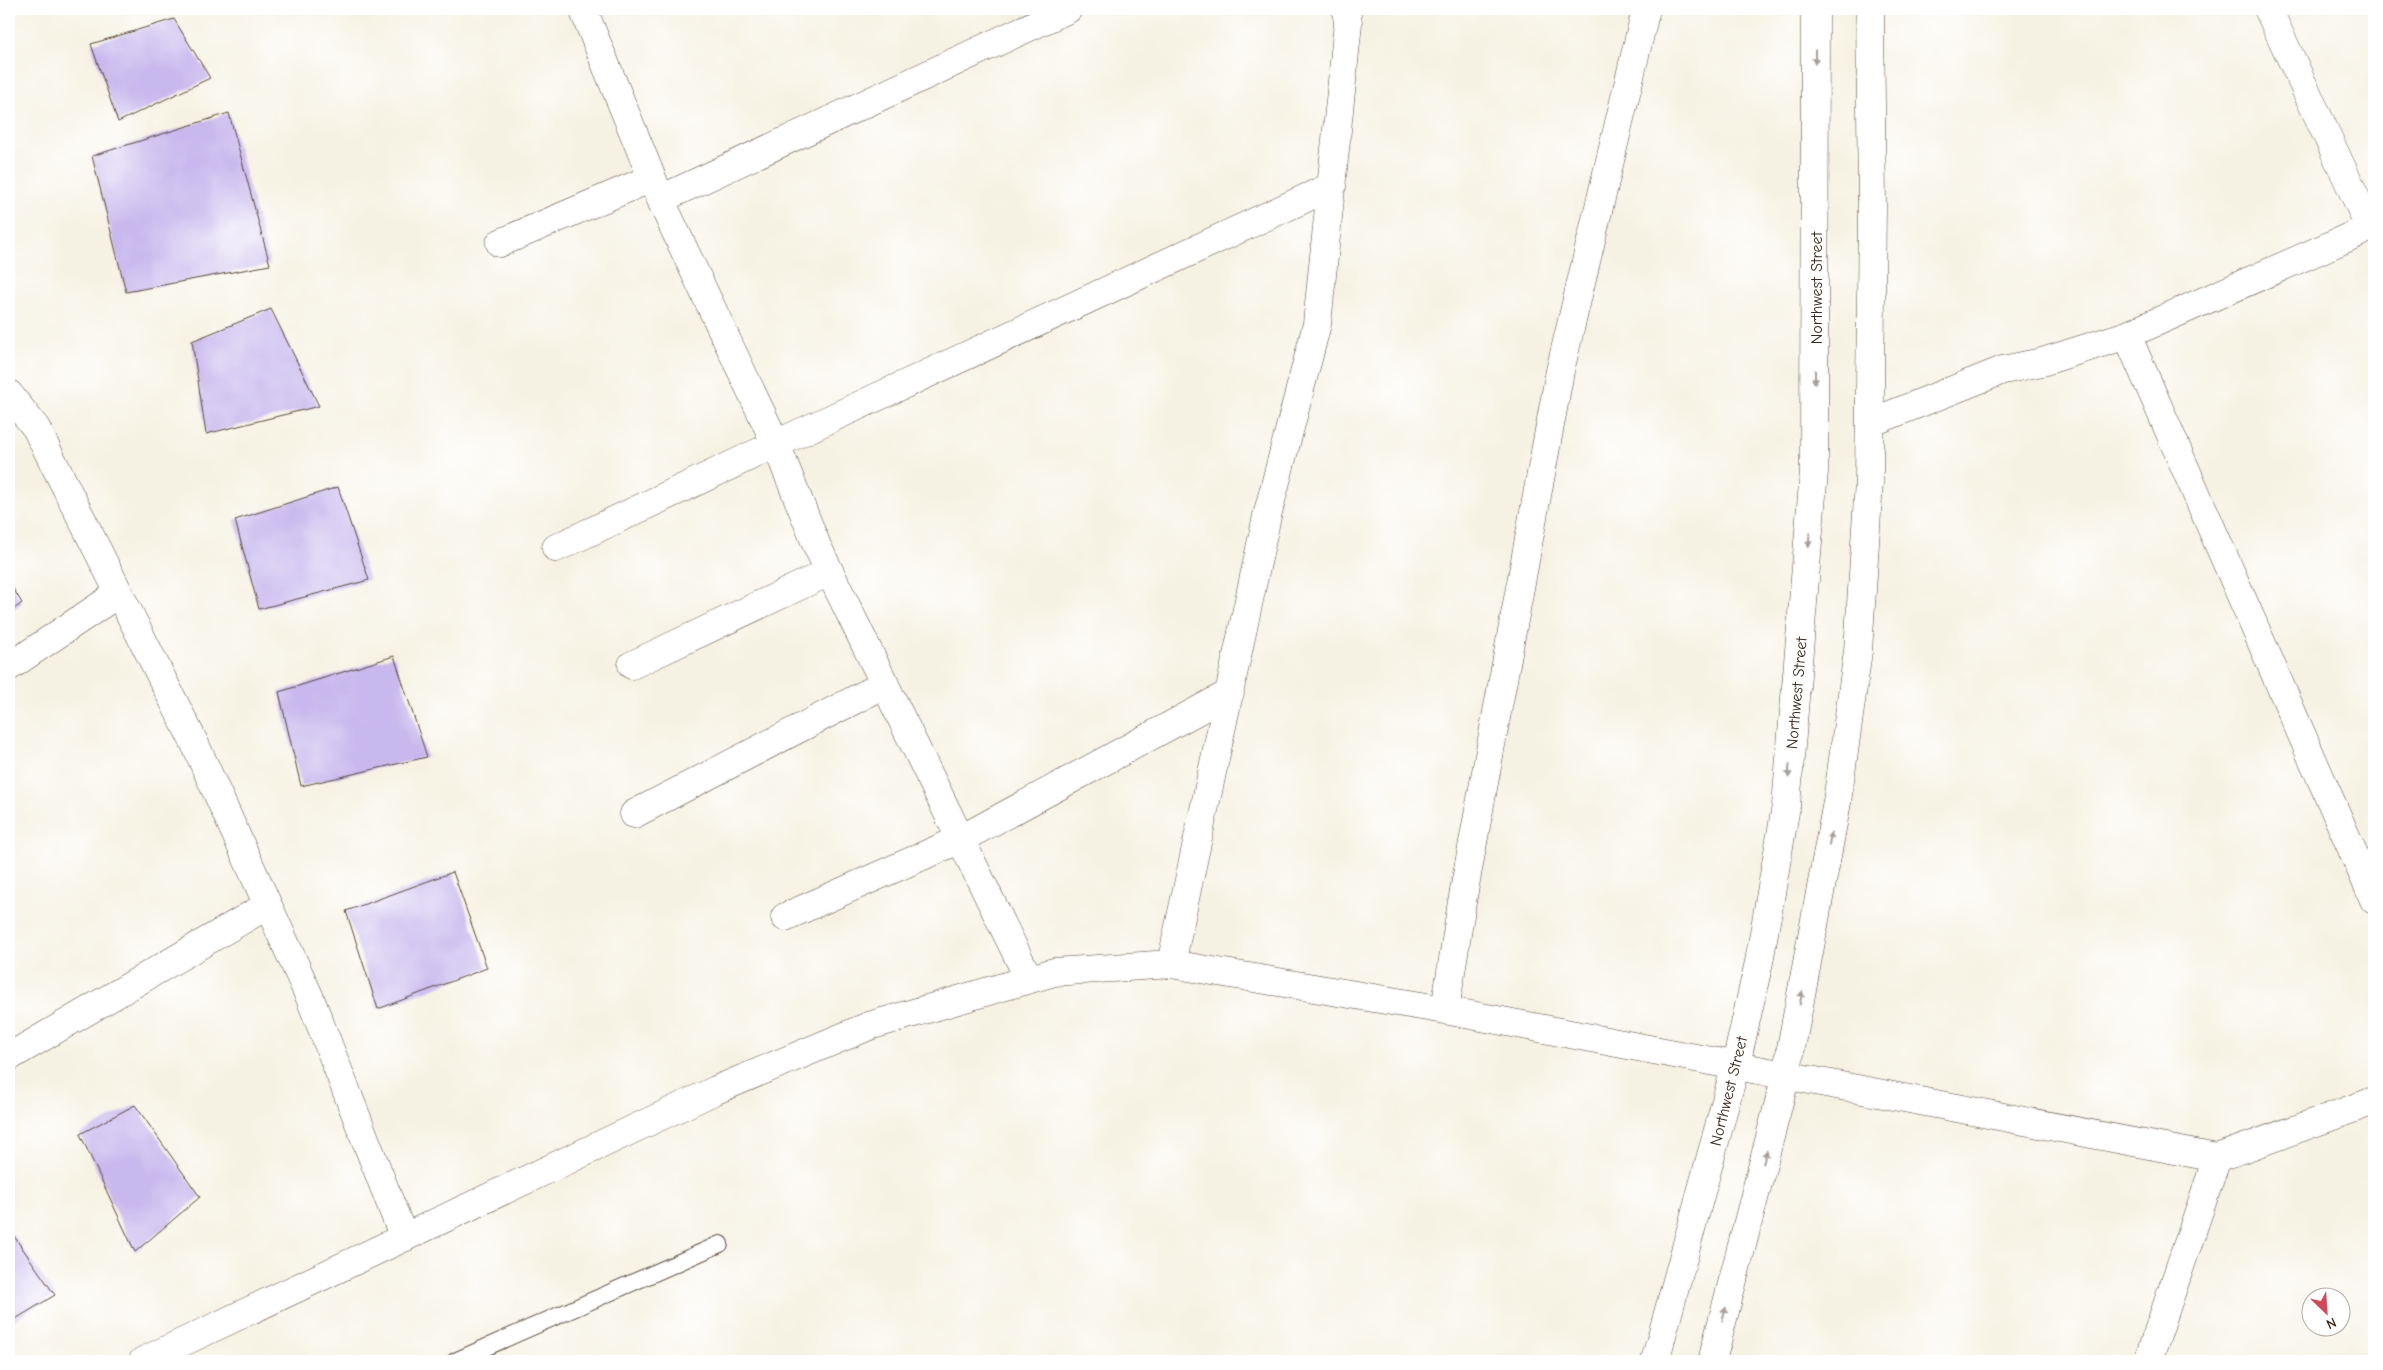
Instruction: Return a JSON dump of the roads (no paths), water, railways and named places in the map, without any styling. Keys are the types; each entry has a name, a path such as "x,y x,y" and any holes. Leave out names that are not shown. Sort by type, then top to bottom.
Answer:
{"street":[{"path":"583,9 656,188 776,444 817,546 1029,979"},
{"path":"500,243 656,188 1068,9"},
{"path":"1171,964 1267,516 1317,324 1348,24 1346,9"},
{"path":"1445,1010 1462,902 1560,371 1646,9"},
{"name":"Northwest Street","path":"1655,1361 1736,1064 1759,962 1786,806 1814,471 1816,252 1814,9"},
{"path":"1712,1361 1786,1075 1836,802 1858,651 1869,482 1872,207 1870,9"},
{"path":"1870,422 2003,370 2042,362 2127,335 2372,227 2268,9"},
{"path":"556,548 1332,186"},
{"path":"2127,335 2374,900"},
{"path":"9,394 36,428 194,742 310,998 404,1238"},
{"path":"632,665 829,572"},
{"path":"9,667 120,593"},
{"path":"634,814 885,684"},
{"path":"785,917 961,838 1230,693"},
{"path":"9,1057 268,905"},
{"path":"143,1361 716,1090 869,1026 1054,972 1171,964 1445,1010 1736,1064 2217,1158 2374,1101"},
{"path":"2148,1361 2217,1158"}],"lane":[{"path":"455,1361 720,1244"}]}
